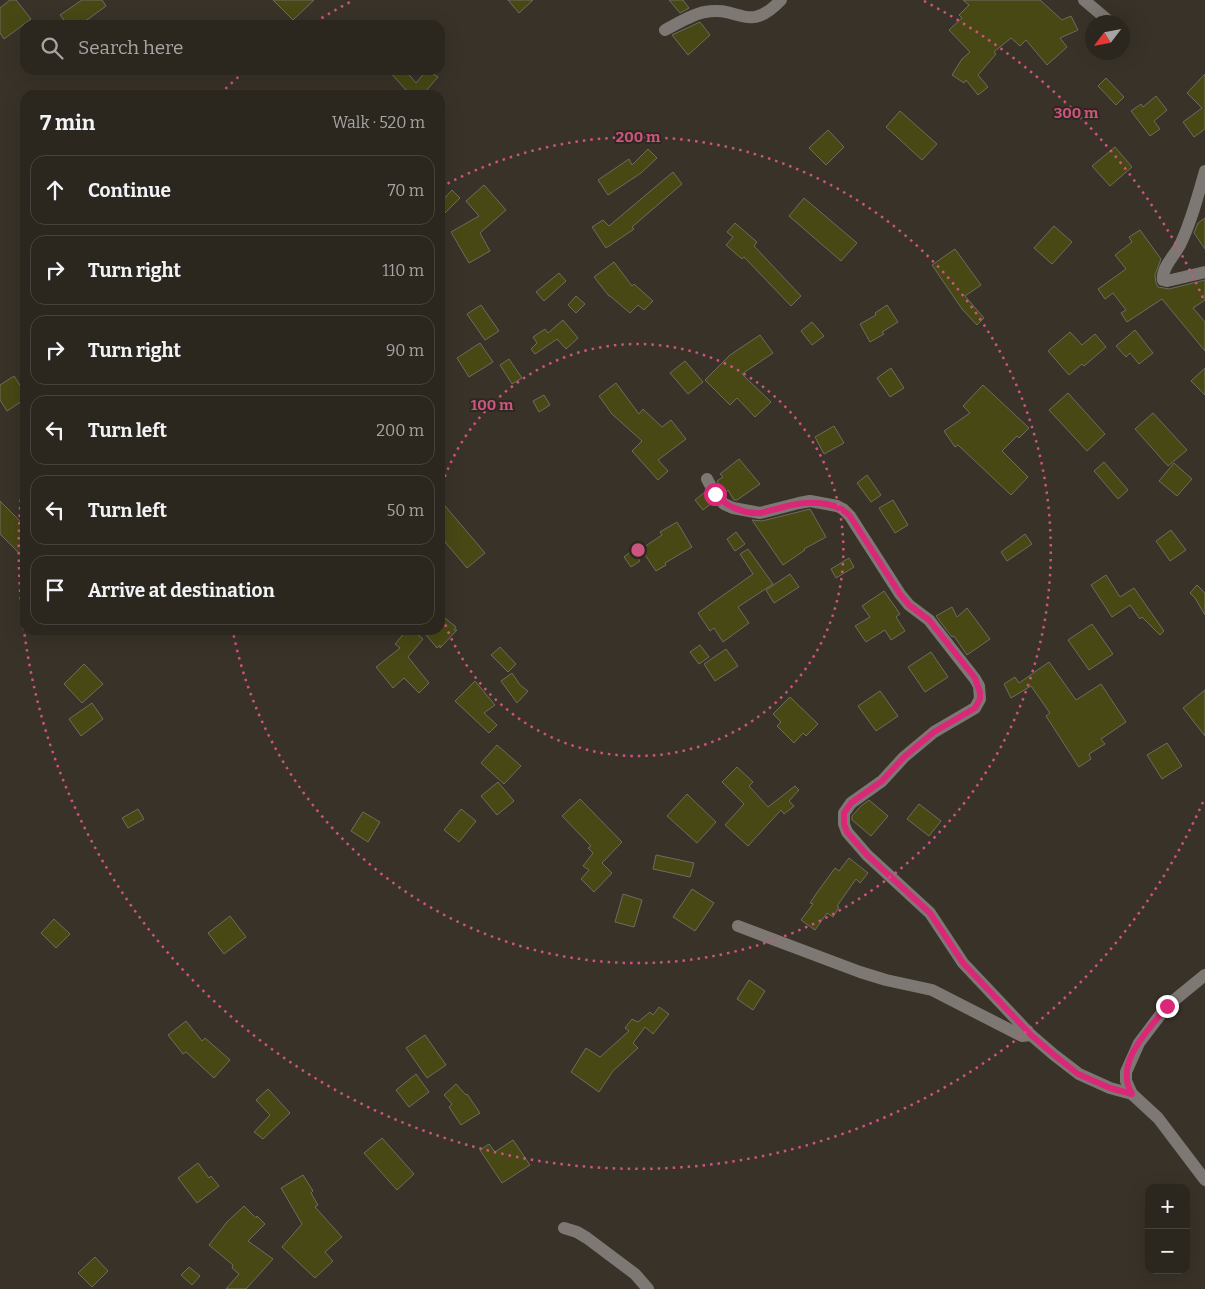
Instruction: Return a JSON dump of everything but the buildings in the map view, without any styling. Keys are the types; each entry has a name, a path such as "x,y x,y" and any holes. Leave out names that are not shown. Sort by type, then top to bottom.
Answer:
{"street":[{"path":"665,30 703,12 717,10 757,18 771,10 781,0"},
{"path":"1084,0 1102,15"},
{"path":"1205,171 1180,245 1162,277 1167,282 1205,272"},
{"path":"707,478 715,494 724,504 733,508 760,513 798,503 810,502 837,506 843,509 850,516 900,594 909,605 929,620 975,678 980,693 980,699 975,708 934,732 904,757 882,781 851,803 844,813 844,824 847,832 867,855 930,913 963,963 1031,1035 1078,1074 1110,1088 1132,1094"},
{"path":"738,926 860,972 932,990 1022,1036 1031,1035"},
{"path":"1205,975 1167,1006 1139,1043 1126,1072 1126,1081 1132,1094 1158,1118 1205,1180"},
{"path":"564,1228 587,1238 635,1274 648,1289"}],"route":[{"path":"715,494 724,504 733,508 760,513 798,503 810,502 837,506 843,509 850,516 882,569 900,594 920,615 929,620 945,638 979,686 980,699 975,708 934,732 904,757 882,781 851,803 846,809 844,824 853,841 930,913 963,963 1031,1035 1078,1074 1110,1088 1132,1094 1126,1081 1126,1072 1131,1057 1139,1043 1167,1006"}]}
